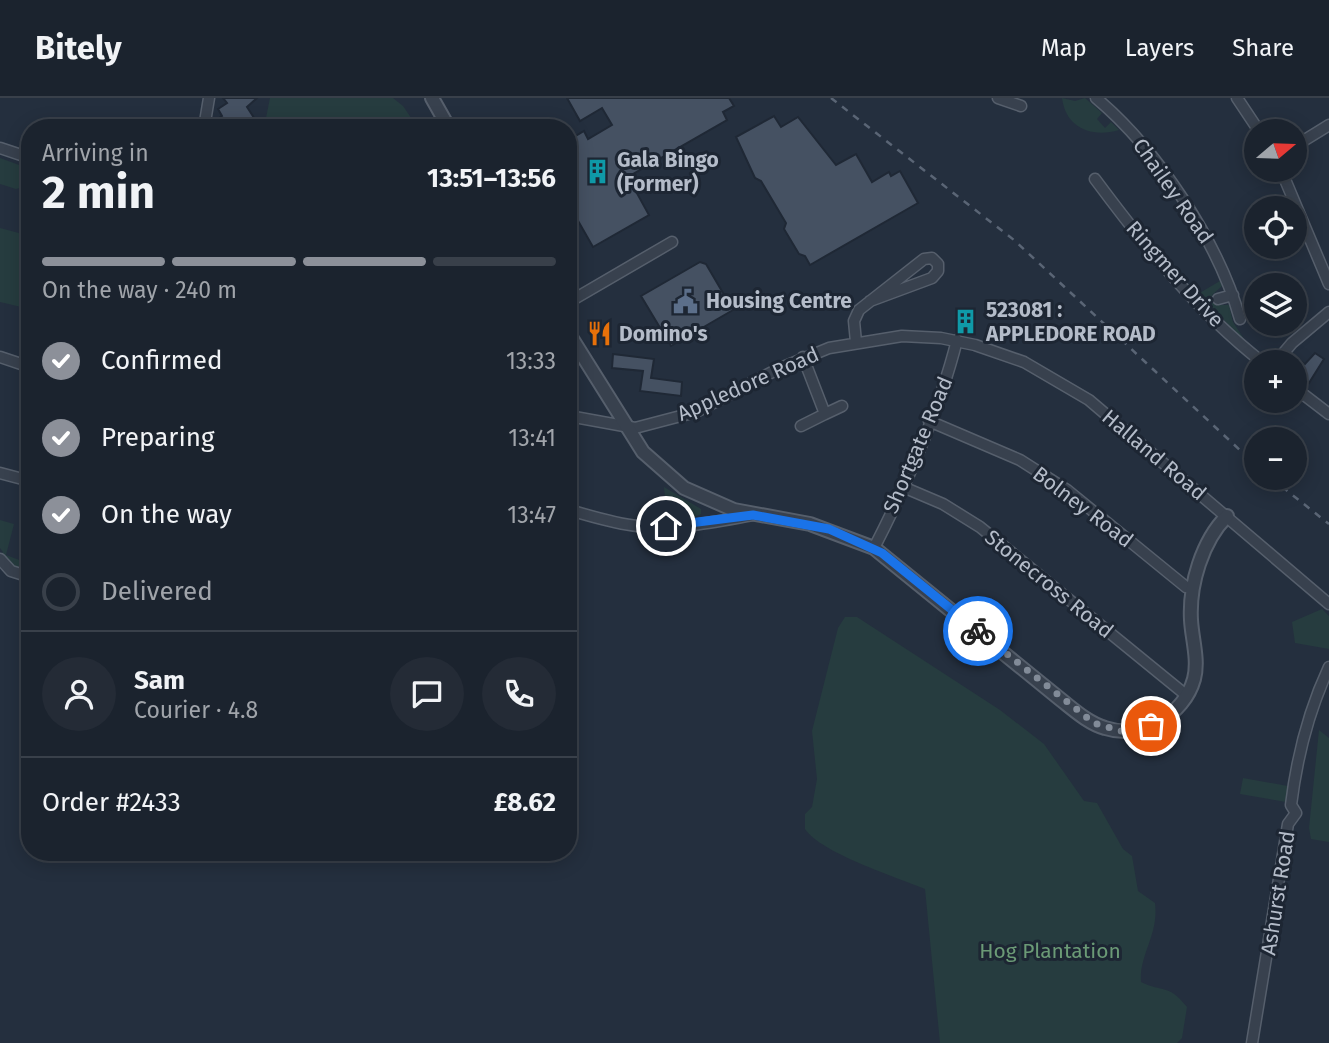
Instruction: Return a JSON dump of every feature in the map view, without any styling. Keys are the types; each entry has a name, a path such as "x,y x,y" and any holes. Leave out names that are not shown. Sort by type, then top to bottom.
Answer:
{"street":[{"path":"206,119 209,98"},
{"path":"432,98 444,119"},
{"path":"998,98 1021,106"},
{"path":"1237,98 1251,119"},
{"name":"Chailey Road","path":"1102,100 1132,134 1192,215 1217,255 1240,319"},
{"path":"1307,138 1329,124"},
{"path":"0,148 21,156"},
{"name":"Ringmer Drive","path":"1096,179 1142,242 1211,317 1248,350"},
{"path":"1286,182 1329,284"},
{"path":"577,297 672,242"},
{"path":"856,342 855,317 861,307 924,259 932,258 938,264 935,276 870,301"},
{"path":"1218,299 1233,295"},
{"path":"1286,350 1329,312"},
{"name":"Appledore Road","path":"577,418 635,428 696,412 803,357 856,342 902,336 957,340"},
{"name":"Shortgate Road","path":"874,548 903,487 951,367 957,340"},
{"name":"Halland Road","path":"957,340 1024,362 1070,387 1329,604"},
{"path":"577,347 623,424 652,461 684,488 707,500 753,515 829,529 874,548 1094,723 1119,731 1147,727 1168,717 1186,695 1195,668 1192,588 1210,541 1227,516"},
{"path":"0,357 21,364"},
{"path":"803,357 825,414"},
{"path":"1307,397 1329,414"},
{"path":"801,426 842,406"},
{"name":"Bolney Road","path":"929,421 1020,460 1067,490 1154,561 1192,588"},
{"path":"0,473 21,479"},
{"name":"Stonecross Road","path":"903,487 943,504 980,527 1186,695"},
{"path":"577,512 625,524 652,527 712,523 753,515"},
{"path":"0,559 11,571 21,574"},
{"name":"Ashurst Road","path":"1252,1043 1287,829 1296,813 1291,805 1301,744 1312,703 1329,668"}],"green space":[{"path":"270,98 393,98 412,119 266,119"},
{"path":"1062,98 1075,101 1085,98 1102,113 1097,119 1105,128 1111,122 1119,130 1099,133 1082,128 1069,117"},
{"path":"0,158 21,166 21,188 16,189 0,184"},
{"path":"0,228 21,234 21,307 0,302"},
{"path":"1220,281 1222,286 1212,295 1215,305 1229,305 1233,322 1246,342 1198,294"},
{"path":"664,487 701,509 701,514 690,519 667,519"},
{"path":"0,520 14,524 6,555 21,561 21,571 10,568 0,555 3,552 0,548"},
{"path":"1322,609 1329,616 1329,649 1295,643 1292,622"},
{"name":"Hog Plantation","path":"845,617 857,617 1000,710 1044,744 1084,801 1097,803 1123,849 1132,856 1138,891 1155,903 1154,925 1143,962 1141,982 1170,991 1187,1007 1182,1038 1177,1043 940,1043 925,889 826,847 805,829 805,814 812,807 817,779 812,731 838,628"},
{"path":"1319,730 1329,738 1329,842 1311,839 1309,828"},
{"path":"1243,778 1288,786 1286,802 1240,794"}],"building":[{"path":"223,98 257,98 247,107 255,119 217,119 222,116 218,109 227,103"},
{"path":"567,98 729,98 734,106 723,112 727,120 628,177 649,215 593,247 577,219 577,135 584,131 588,139 612,125 602,108 580,121"},
{"path":"774,116 781,127 798,117 836,165 856,154 872,182 889,172 891,176 900,171 918,203 810,265 805,256 799,254 784,229 786,223 761,181 755,178 736,137"},
{"name":"Housing Centre","path":"700,262 706,264 733,310 671,346 641,296"},
{"path":"1315,353 1324,359 1309,383 1307,382 1307,362"},
{"path":"613,354 654,359 651,378 682,382 681,396 640,391 643,371 612,368"}],"railway":[{"path":"831,98 1014,240 1244,454"},
{"path":"1286,490 1329,524"}],"way so far":[{"path":"978,631 1083,717 1114,731 1125,732 1151,726"}],"place":[{"name":"Gala Bingo (Former)","path":"597,172"},
{"name":"Housing Centre","path":"686,301"},
{"name":"523081 : APPLEDORE ROAD","path":"966,322"},
{"name":"Domino's","path":"599,334"}],"route":[{"path":"666,526 712,523 753,515 794,520 829,529 882,553 978,631"}]}
